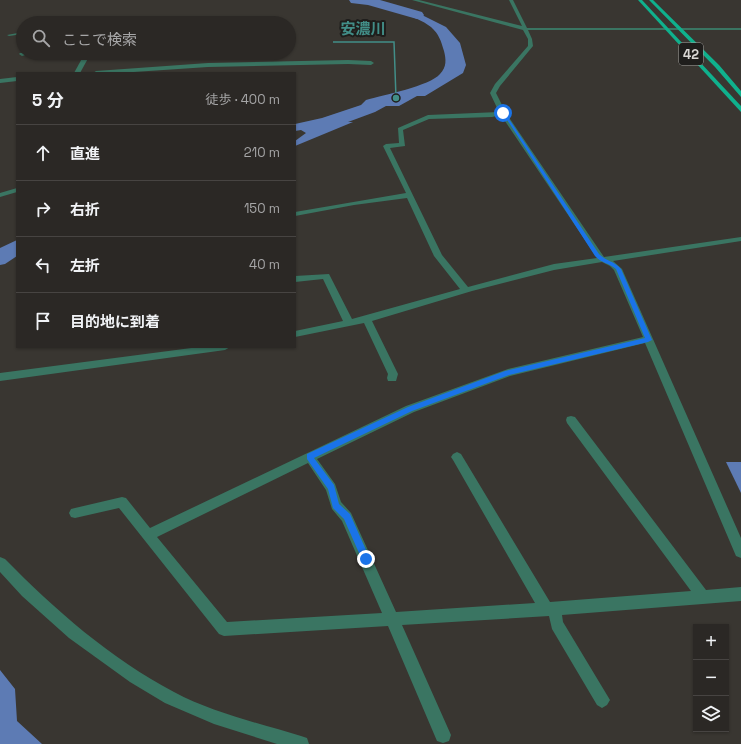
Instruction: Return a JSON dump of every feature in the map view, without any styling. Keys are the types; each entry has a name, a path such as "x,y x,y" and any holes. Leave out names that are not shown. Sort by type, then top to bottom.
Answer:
{"main road":[{"name":"42","path":"640,0 741,110"},
{"name":"42","path":"651,0 717,66 741,95"}],"street":[{"path":"414,0 526,29 741,29"},
{"path":"511,0 526,29 531,41 531,48 499,81 493,91 503,113 603,260 613,264 618,269 741,552"},
{"path":"9,35 16,34"},
{"path":"78,72 84,60"},
{"path":"110,72 208,65 259,66 352,62 371,64"},
{"path":"0,81 16,79"},
{"path":"466,290 438,256 386,146 403,145 400,129 428,117 492,115 503,113"},
{"path":"0,195 16,190"},
{"path":"296,214 354,203 410,195"},
{"path":"296,334 367,319 466,290 554,268 741,239"},
{"path":"296,280 326,276 349,323"},
{"path":"367,319 393,374 392,378"},
{"path":"148,535 410,409 508,372 648,340"},
{"path":"0,377 218,348"},
{"path":"571,420 703,597"},
{"path":"310,457 331,488 336,505 347,517 443,735"},
{"path":"457,457 550,609 557,624 602,700"},
{"path":"75,513 122,502 224,629 550,609 741,594"},
{"path":"0,563 27,591 74,633 135,677 170,698 214,716 300,744"}],"water":[{"path":"372,2 384,5 390,4 416,12 446,27 460,43 466,65 463,73 425,96 417,96 399,106 386,106 375,112 348,122 353,122 296,146 296,140 306,133 301,130 296,131 296,124 322,118 361,105 366,100 417,86 435,78 444,69 445,54 441,41 434,30 417,19"},
{"path":"16,240 16,257 5,264 0,265 0,248"},
{"path":"726,462 741,462 741,493"},
{"path":"0,670 15,689 17,721 42,744 0,744"}],"waterway":[{"path":"356,0 369,1 417,15"}],"place":[{"name":"安濃川","path":"396,98"}],"route":[{"path":"366,559 347,517 336,505 331,488 310,457 410,409 508,372 648,340 618,269 608,261 602,260 597,255 503,113"}]}
